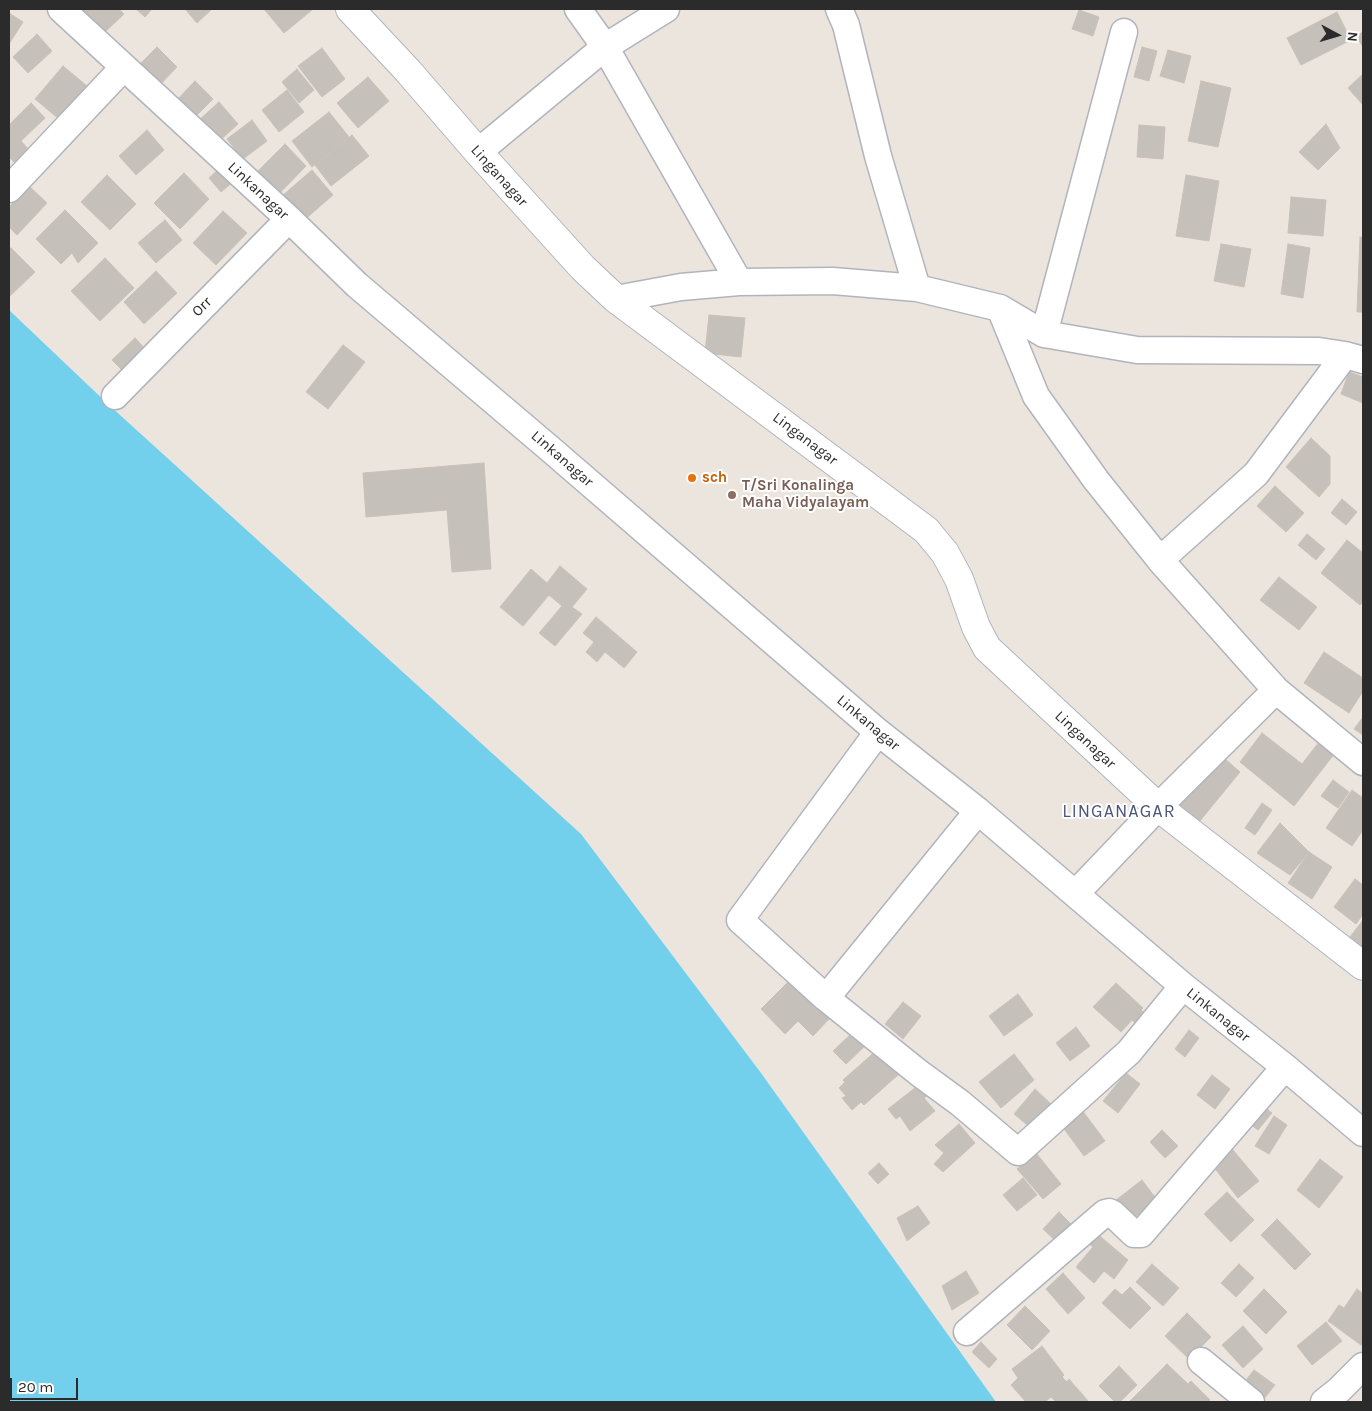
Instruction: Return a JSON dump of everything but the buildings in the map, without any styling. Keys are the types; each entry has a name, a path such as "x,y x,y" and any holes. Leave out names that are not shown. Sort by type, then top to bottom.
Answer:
{"street":[{"name":"Linkanagar","path":"61,9 289,219 357,285 878,732 978,811 1183,986 1285,1067 1363,1133"},
{"name":"Linganagar","path":"350,9 583,268 616,299 926,530 945,553 960,579 976,627 987,648 1158,807 1363,966"},
{"path":"578,9 605,47 739,282"},
{"path":"478,152 605,47 666,9"},
{"path":"839,9 846,25 878,156 917,288"},
{"path":"1044,334 1124,32"},
{"path":"9,189 124,67"},
{"name":"Orr","path":"115,396 289,219"},
{"path":"616,299 681,287 739,282 833,281 917,288 1000,308 1044,334 1137,350 1319,351 1354,358 1256,474 1160,560"},
{"path":"1000,308 1036,396 1096,480 1160,560 1276,690 1363,762"},
{"path":"1076,893 1158,807 1276,690"},
{"path":"878,732 740,920 826,998 919,1073 960,1103 1018,1152 1128,1052 1183,986"},
{"path":"826,998 978,811"},
{"path":"967,1332 1105,1213 1113,1214 1134,1234 1141,1234 1285,1067"},
{"path":"1201,1361 1251,1402"},
{"path":"1324,1402 1363,1366"}],"water":[{"path":"9,310 109,405 581,834 761,1073 996,1402 9,1402"}],"place":[{"name":"sch","path":"692,478"},
{"name":"T/Sri Konalinga Maha Vidyalayam","path":"732,495"}],"district":[{"name":"LINGANAGAR","path":"1119,812"}]}
